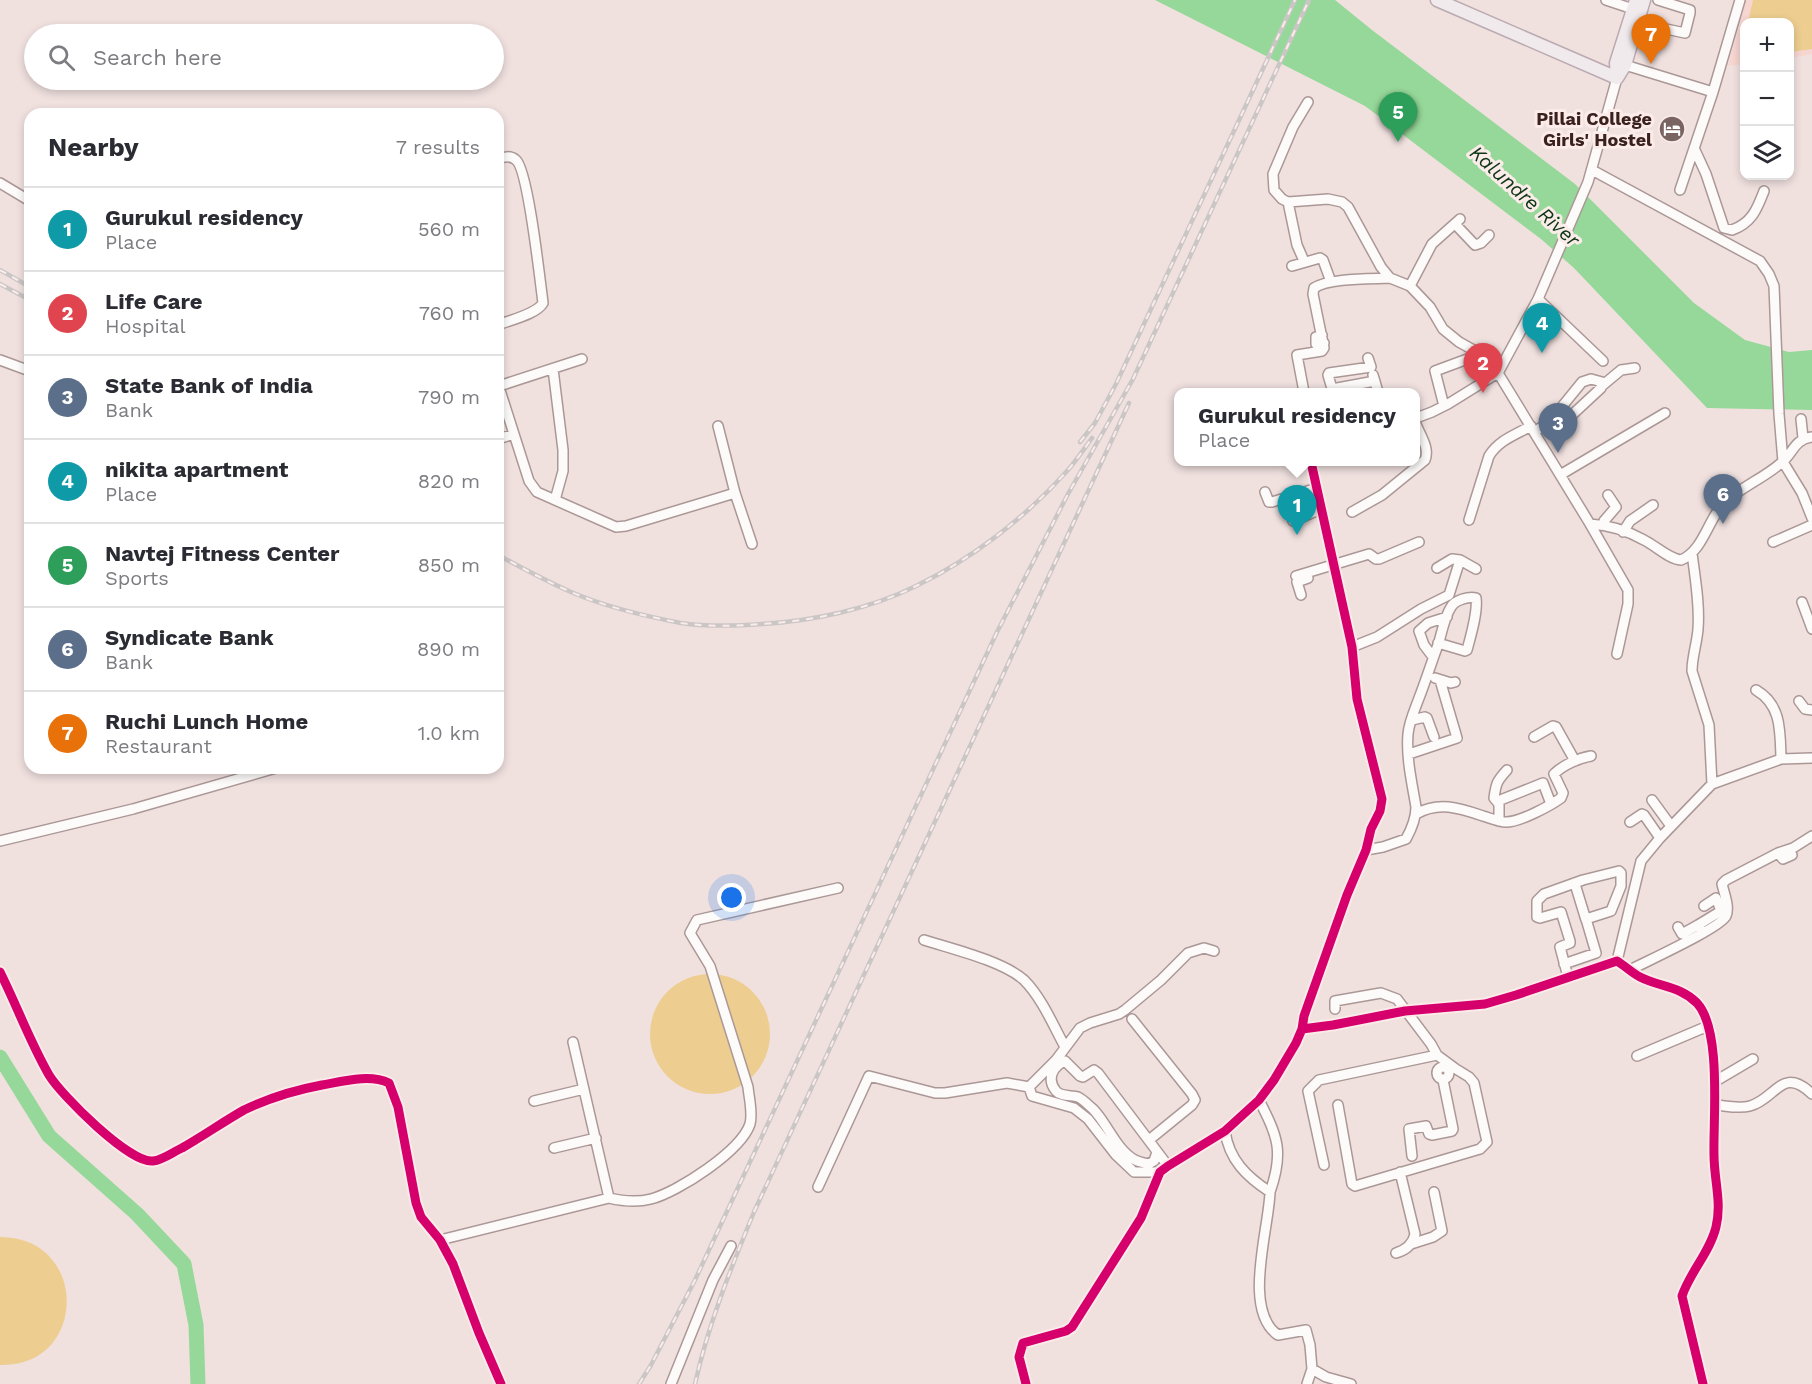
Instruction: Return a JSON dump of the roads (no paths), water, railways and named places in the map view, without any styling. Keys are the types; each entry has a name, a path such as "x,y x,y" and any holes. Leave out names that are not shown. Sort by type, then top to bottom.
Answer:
{"main road":[{"path":"1437,0 1617,78"},
{"path":"1617,78 1625,65 1644,0"},
{"path":"1617,78 1616,63 1634,4"}],"street":[{"path":"1606,0 1634,4"},
{"path":"1638,23 1685,33 1690,10 1658,0"},
{"path":"1680,190 1713,92 1740,0"},
{"path":"1625,65 1713,92"},
{"path":"1420,416 1444,406 1498,373 1538,299 1588,182 1617,78"},
{"path":"1308,102 1293,127 1274,174 1274,190 1288,202 1328,199 1342,202 1348,207 1381,267 1390,278"},
{"path":"1694,148 1706,174 1724,228 1732,230 1748,221 1756,213 1764,191"},
{"path":"504,157 508,156 517,160 521,168 530,210 543,303 540,308 504,323"},
{"path":"1592,170 1760,261 1769,274 1774,286 1783,462 1802,493 1812,518"},
{"path":"0,183 24,197"},
{"path":"1288,202 1297,245 1304,261"},
{"path":"1410,286 1432,244 1457,221 1475,245 1481,243 1489,235"},
{"path":"1292,266 1320,258 1330,282"},
{"path":"1303,388 1296,350 1322,351 1324,348 1313,294 1314,288 1330,282 1390,278 1410,286 1430,307 1443,329 1458,342 1486,357 1498,373 1628,590 1629,604 1617,654"},
{"path":"1538,299 1604,361"},
{"path":"1444,406 1435,371 1481,354"},
{"path":"504,383 582,359"},
{"path":"0,360 24,369"},
{"path":"1331,388 1329,373 1370,362 1377,388"},
{"path":"1469,520 1489,456 1500,442 1557,417 1565,418 1573,414 1621,370 1635,368"},
{"path":"553,369 563,450 563,471 555,500"},
{"path":"1557,417 1560,409 1582,382 1591,379 1602,382 1603,385"},
{"path":"1345,388 1375,381"},
{"path":"504,403 529,481 537,492 616,527 735,493"},
{"path":"1560,475 1665,413"},
{"path":"1590,524 1603,525 1633,534 1677,560 1688,557 1722,506 1748,484 1783,462 1789,453 1808,438 1802,419"},
{"path":"718,426 735,493 752,544"},
{"path":"504,437 514,434"},
{"path":"1420,434 1427,456 1420,464"},
{"path":"1029,1087 1032,1096 1074,1108 1088,1119 1116,1155 1134,1172 1148,1173 1164,1169 1225,1131 1259,1100 1296,1043 1382,800 1357,699 1352,647 1312,466"},
{"path":"1352,512 1382,495 1418,466"},
{"path":"1265,492 1269,502 1272,502 1317,488"},
{"path":"1603,525 1616,507 1608,495"},
{"path":"1623,532 1630,521 1653,505"},
{"path":"1293,521 1321,509"},
{"path":"1773,542 1812,525"},
{"path":"1301,595 1297,582 1301,576 1369,554 1379,559 1419,542"},
{"path":"1692,553 1699,615 1692,671 1709,724 1712,784"},
{"path":"1437,568 1452,559 1460,560 1476,569"},
{"path":"1449,595 1460,560"},
{"path":"1352,647 1377,637 1421,609 1449,595 1468,593"},
{"path":"1366,850 1406,839 1416,814 1408,733 1412,720 1450,607 1470,597 1476,598 1474,624 1467,650 1438,643"},
{"path":"1802,602 1810,614 1812,629"},
{"path":"1433,657 1424,645 1419,631 1428,623 1447,617"},
{"path":"1427,676 1455,682"},
{"path":"1409,754 1456,738 1440,680"},
{"path":"1756,690 1769,700 1776,711 1779,721 1781,759"},
{"path":"1799,701 1805,709 1812,710"},
{"path":"1412,720 1427,718 1434,737"},
{"path":"1534,738 1553,726 1556,727 1575,761"},
{"path":"1416,814 1424,809 1437,806 1467,811 1504,822 1515,821 1563,796 1554,774 1556,771 1583,757 1591,756"},
{"path":"1617,961 1628,931 1641,861 1657,834 1712,784 1781,759 1812,758"},
{"path":"1499,821 1500,809 1498,801 1494,798 1496,785 1497,780 1507,770"},
{"path":"0,841 133,808 255,774"},
{"path":"1498,801 1543,783 1551,804"},
{"path":"1652,800 1669,823"},
{"path":"1630,822 1642,814 1657,834"},
{"path":"1678,927 1683,934 1707,921 1725,919 1728,912 1722,884 1726,880 1782,858 1812,836"},
{"path":"1568,977 1560,947 1570,943 1570,940 1561,912 1537,917 1537,901 1544,894 1575,885 1583,880 1619,871 1622,873 1621,886 1611,911 1586,920"},
{"path":"1575,885 1599,967"},
{"path":"440,1239 609,1198 649,1200 700,1174 739,1143 750,1123 751,1106 748,1087 710,966 690,933 697,920 838,888"},
{"path":"1630,970 1707,921"},
{"path":"924,940 991,961 1022,979 1032,990 1065,1047"},
{"path":"1029,1087 1056,1060 1080,1028 1125,1010 1161,980 1188,953 1204,948 1214,951"},
{"path":"1564,964 1596,953"},
{"path":"1302,1029 1405,1011 1485,1004 1617,961"},
{"path":"1617,961 1639,977 1683,992 1698,1004 1708,1026 1713,1057 1716,1106 1714,1156 1719,1200 1718,1220 1712,1240 1685,1286 1682,1296 1703,1384"},
{"path":"0,972 31,1041 51,1078 72,1102 117,1145 133,1155 151,1161 168,1155 245,1110 276,1096 347,1081 379,1078 389,1083 398,1107 416,1203 421,1217 440,1239 453,1264 479,1334 501,1384"},
{"path":"1335,1009 1335,1001 1381,993 1397,999 1431,1044 1449,1073 1443,1080 1454,1129 1432,1135 1429,1134 1426,1126 1409,1129 1412,1156"},
{"path":"1132,1019 1195,1100 1192,1105 1149,1140"},
{"path":"1637,1056 1708,1026"},
{"path":"573,1042 609,1198"},
{"path":"1714,1082 1753,1059"},
{"path":"1324,1165 1309,1088 1319,1080 1440,1060 1469,1077 1474,1083 1487,1142 1480,1149 1355,1186 1352,1184 1338,1105"},
{"path":"1026,1384 1019,1357 1023,1343 1066,1331 1072,1327 1141,1218 1164,1169 1157,1152 1149,1140 1094,1070 1083,1077 1065,1061 1056,1066 1052,1071 1051,1080 1056,1092 1082,1099 1095,1111 1125,1152 1135,1160 1149,1164 1154,1161 1157,1152"},
{"path":"818,1187 869,1076 945,1094 1007,1083 1029,1087"},
{"path":"1716,1106 1750,1106 1761,1101 1779,1085 1791,1083 1804,1087 1812,1094"},
{"path":"534,1101 584,1089"},
{"path":"1259,1100 1272,1127 1279,1155 1276,1176 1270,1192 1260,1264 1263,1311 1272,1330 1278,1335 1306,1330 1312,1369 1307,1384"},
{"path":"1225,1131 1234,1160 1251,1178 1270,1192"},
{"path":"554,1148 596,1138"},
{"path":"1400,1172 1414,1234 1411,1244"},
{"path":"1396,1253 1403,1251 1411,1244 1433,1237 1442,1230 1434,1192"},
{"path":"671,1384 713,1280 731,1246"},
{"path":"1312,1369 1326,1377 1351,1384"}],"water":[{"name":"Kalundre River","path":"1155,0 1335,0 1575,184 1694,303 1745,340 1789,352 1812,350 1812,410 1707,408 1574,268 1541,239 1365,106"}],"waterway":[{"path":"0,1057 49,1136 137,1214 184,1264 196,1325 198,1384"}],"railway":[{"path":"1080,442 1095,423 1116,384 1295,0"},
{"path":"639,1384 695,1280 997,632 1068,494 1133,379 1309,0"},
{"path":"0,270 24,284"},
{"path":"0,284 24,297"},
{"path":"695,1384 713,1318 754,1212 1129,403"},
{"path":"504,558 584,597 625,611 681,623 711,626 742,625 821,617 861,607 898,594 937,575 978,550 1034,505 1070,467 1092,438"}],"place":[{"name":"Ruchi Lunch Home","path":"1651,64"},
{"name":"Pillai College Girls' Hostel","path":"1672,129"},
{"name":"Navtej Fitness Center","path":"1398,142"},
{"name":"nikita apartment","path":"1542,353"},
{"name":"Life Care","path":"1483,393"},
{"name":"State Bank of India","path":"1558,453"},
{"name":"Syndicate Bank","path":"1723,524"},
{"name":"Gurukul residency","path":"1297,535"}]}
